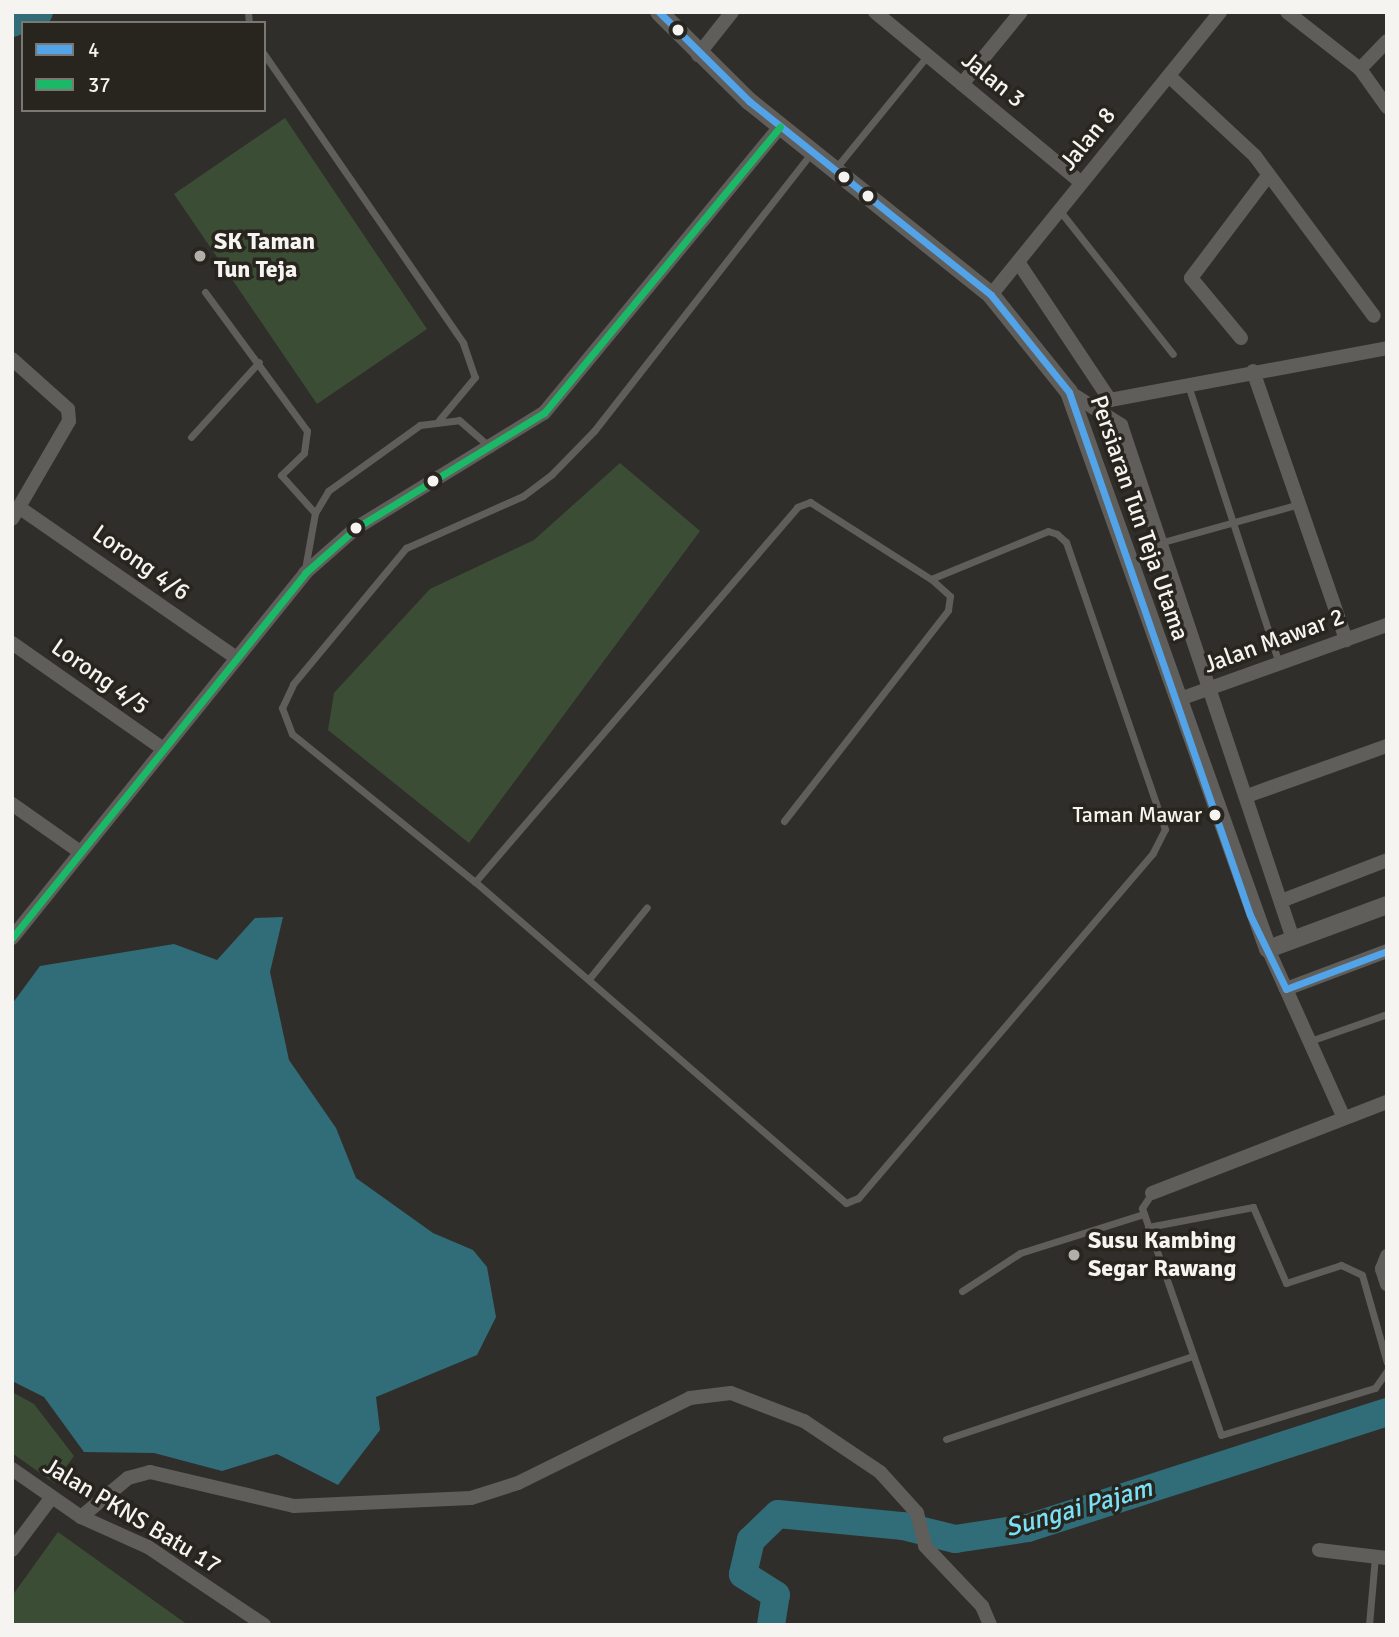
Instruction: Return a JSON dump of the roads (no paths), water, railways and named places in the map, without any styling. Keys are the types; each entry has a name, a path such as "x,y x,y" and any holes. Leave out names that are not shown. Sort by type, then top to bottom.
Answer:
{"street":[{"name":"Persiaran Tun Teja Utama","path":"659,12 698,55 780,127 991,295 1069,392 1268,949"},
{"path":"698,55 732,12"},
{"name":"Jalan 3","path":"875,12 1083,183"},
{"path":"962,84 1021,12"},
{"name":"Jalan 8","path":"991,295 1220,12"},
{"path":"1287,12 1360,69 1387,107"},
{"path":"1360,69 1387,41"},
{"path":"1169,76 1255,156 1374,316"},
{"path":"12,938 305,573 356,528 491,448 557,400 780,127"},
{"path":"1241,338 1191,278 1268,176"},
{"path":"1018,262 1121,425 1163,542 1293,939"},
{"path":"1069,392 1109,406 1188,384 1386,345"},
{"path":"12,359 68,410 69,421 16,514"},
{"path":"1253,370 1346,639"},
{"name":"Lorong 4/6","path":"16,514 235,657"},
{"name":"Jalan Mawar 2","path":"1177,700 1387,625"},
{"name":"Lorong 4/5","path":"12,643 162,748"},
{"path":"1247,796 1387,746"},
{"path":"12,804 80,852"},
{"path":"1280,901 1387,860"},
{"path":"1343,1116 1268,949 1387,905"},
{"path":"1286,989 1387,951"},
{"path":"1152,1193 1343,1116 1387,1102"},
{"path":"1387,1255 1382,1269 1387,1284"},
{"path":"81,1517 128,1478 150,1472 294,1506 471,1497 518,1483 690,1398 731,1393 834,1440 880,1472 917,1513 925,1546 982,1605 990,1625"},
{"name":"Jalan PKNS Batu 17","path":"12,1469 81,1517 148,1547 264,1625"},
{"path":"12,1550 52,1497"},
{"path":"1319,1550 1381,1557"}],"lane":[{"path":"834,170 928,55"},
{"path":"266,57 463,343 475,377 439,420"},
{"path":"812,152 594,431 523,496 406,548 287,696 282,708 292,734 475,882 846,1203 858,1198 1153,853 1165,829 1161,804 1066,542 1048,531 931,579"},
{"path":"1060,211 1173,354"},
{"path":"205,292 259,362 307,431 303,453 281,475 315,513"},
{"path":"191,438 259,362"},
{"path":"1188,384 1279,663"},
{"path":"305,573 315,513 328,491 420,425 439,420 473,427 491,448"},
{"path":"1163,542 1299,504"},
{"path":"475,882 797,507 825,506 931,579 950,596 948,610 784,821"},
{"path":"589,979 647,907"},
{"path":"1309,1042 1387,1014"},
{"path":"1152,1193 1142,1202 1144,1214 1215,1429 1231,1437 1375,1388 1387,1371"},
{"path":"1148,1227 1253,1207 1286,1283 1341,1265 1362,1275 1387,1363"},
{"path":"962,1291 1020,1253 1144,1214"},
{"path":"946,1439 1190,1357"},
{"path":"1368,1625 1381,1557"}],"water":[{"path":"283,917 270,972 289,1060 336,1128 356,1178 433,1233 473,1250 487,1267 496,1317 477,1355 376,1397 380,1430 338,1485 277,1454 222,1471 154,1453 84,1452 44,1397 12,1381 12,1004 40,966 174,944 217,960 255,918"}],"waterway":[{"path":"12,23 39,12"},
{"name":"Sungai Pajam","path":"771,1625 776,1595 743,1574 751,1540 778,1514 903,1526 955,1539 1028,1528 1387,1412"}],"place":[{"name":"SK Taman Tun Teja","path":"200,256"},
{"name":"Taman Mawar","path":"1215,815"},
{"name":"Susu Kambing Segar Rawang","path":"1074,1255"}]}
